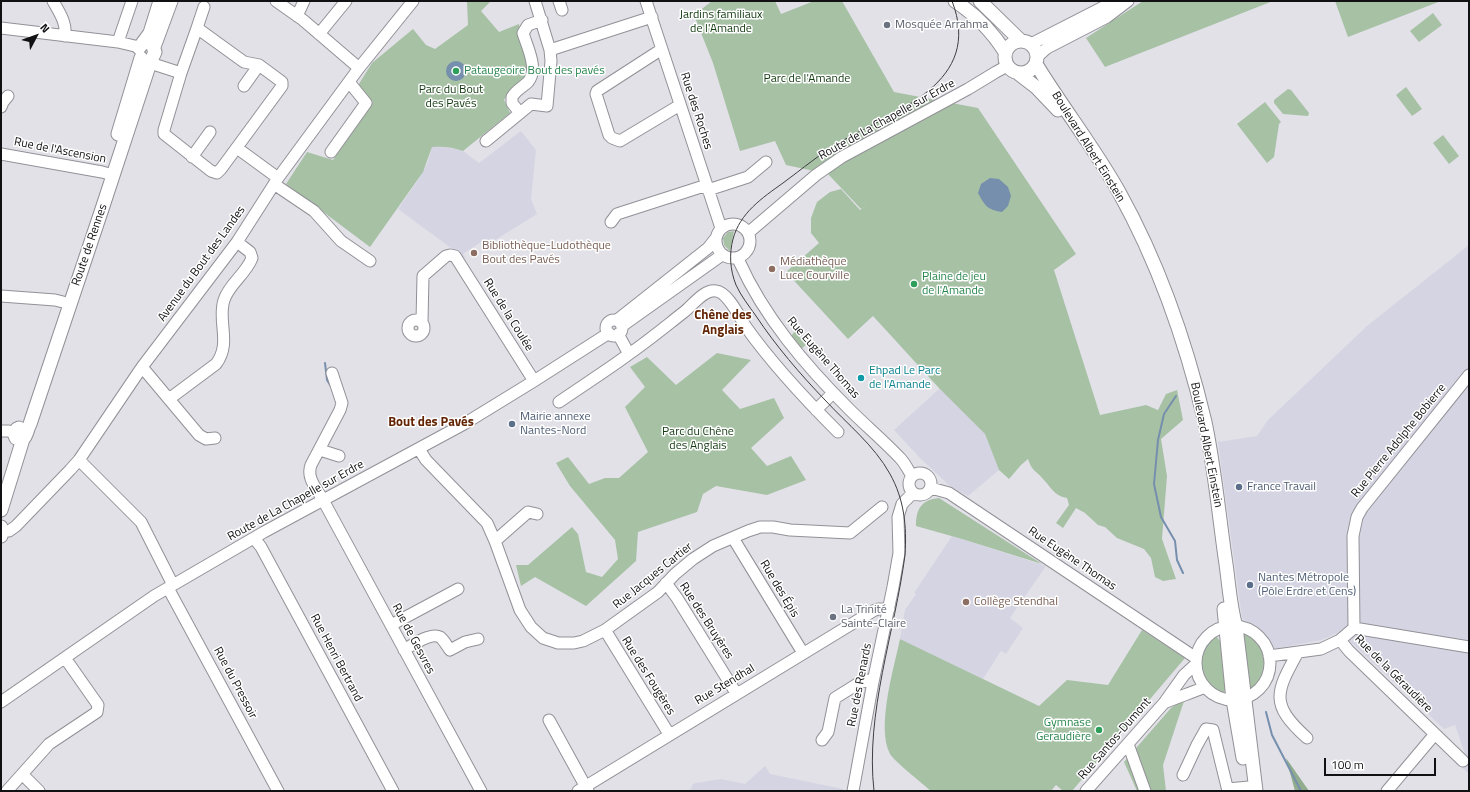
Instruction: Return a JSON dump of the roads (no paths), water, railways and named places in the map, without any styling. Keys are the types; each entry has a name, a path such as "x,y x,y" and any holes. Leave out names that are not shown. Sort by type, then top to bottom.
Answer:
{"main road":[{"name":"Route de Rennes","path":"147,52 150,33 160,1"},
{"name":"Route de Rennes","path":"1,510 20,434 30,424 147,52 171,1"},
{"path":"955,1 983,23 995,36 1005,52"},
{"path":"980,1 1026,43 1036,50 1036,61 1028,72 1019,74 1012,72 1004,60 1005,52 1012,44 1026,43"},
{"name":"Boulevard Albert Einstein","path":"1036,61 1119,192 1154,263 1180,333 1195,381 1215,479 1231,603 1231,627"},
{"name":"Boulevard Albert Einstein","path":"1019,74 1036,87 1067,121 1115,198 1136,240 1157,288 1176,338 1199,425 1209,484 1231,627 1251,790"},
{"name":"Route de Rennes","path":"1,490 63,302 109,174"}],"street":[{"path":"53,1 64,22 66,30 65,36"},
{"path":"118,42 132,1"},
{"path":"276,1 297,16 359,68"},
{"path":"297,16 304,1"},
{"path":"319,34 346,1"},
{"name":"Avenue du Bout des Landes","path":"1,531 9,531 16,526 78,460 142,367 237,242 276,181 359,68 413,1"},
{"path":"486,141 531,104 547,106 551,61 550,50 535,1"},
{"name":"Rue des Roches","path":"646,1 708,187 718,233"},
{"path":"1026,43 1115,1"},
{"path":"1036,61 1047,48 1107,16 1128,1"},
{"path":"197,28 244,62 259,65 280,80 282,86 217,173 211,171 164,134 181,73 204,7"},
{"path":"550,50 652,17"},
{"path":"520,113 512,103 512,97 530,80 533,67 523,33 528,25 542,20"},
{"path":"1,28 118,42 147,52 181,73"},
{"path":"662,50 597,91 596,94 609,135 616,141 620,141 680,104"},
{"path":"244,86 259,65"},
{"name":"Route de La Chapelle sur Erdre","path":"748,233 816,175 842,157 968,90 1007,66"},
{"path":"331,152 366,103 350,82"},
{"path":"1,107 8,96"},
{"path":"192,157 210,132"},
{"path":"237,148 314,211 341,241 370,261"},
{"name":"Rue de l'Ascension","path":"1,154 109,174"},
{"path":"611,222 617,214 708,187 748,177 766,162"},
{"path":"736,224 748,233 750,242 747,251 737,258 730,258 722,255 717,249 718,233 727,225 736,224"},
{"name":"Route de La Chapelle sur Erdre","path":"616,328 708,248 718,233"},
{"path":"169,399 216,364 220,358 223,351 224,341 224,301 234,283 252,258 250,252 237,242"},
{"name":"Rue Eugène Thomas","path":"747,251 753,287"},
{"name":"Route de La Chapelle sur Erdre","path":"1,702 154,596 254,538 464,424 616,328 722,255"},
{"name":"Rue de la Coulée","path":"422,321 423,276 446,256 455,256 534,381"},
{"name":"Rue Eugène Thomas","path":"737,258 759,300 788,340 833,392 901,459 912,476"},
{"path":"559,402 629,354 689,308 700,297 709,292 717,291 724,294 759,344 816,410 838,432"},
{"path":"1,296 55,300 63,302"},
{"path":"616,328 629,354"},
{"path":"142,367 199,435 206,439 215,438"},
{"name":"Rue de Gesvres","path":"332,373 342,403 340,410 311,465 310,478 481,791"},
{"name":"Rue Pierre Adolphe Bobierre","path":"1354,628 1353,536 1357,517 1362,508 1469,375"},
{"path":"816,410 833,392"},
{"path":"1,430 20,434"},
{"name":"Rue Jacques Cartier","path":"419,449 431,465 487,523 495,540 520,610 536,632 543,638 566,643 583,641 605,630 644,602 685,564 702,552 733,538 760,527 773,527 790,530 850,532 882,507"},
{"path":"320,450 339,456"},
{"name":"Rue du Pressoir","path":"78,460 142,522 170,587 278,791"},
{"path":"918,472 925,474 931,480 931,488 923,495 917,495 913,493 908,484 912,476 918,472"},
{"name":"Rue Eugène Thomas","path":"931,488 949,493 1196,661"},
{"name":"Rue des Renards","path":"853,791 899,553 898,517 902,504 913,493"},
{"path":"495,540 528,512 537,514"},
{"name":"Rue Henri Bertrand","path":"254,538 261,547 393,791"},
{"name":"Rue des Épis","path":"733,538 803,653"},
{"name":"Rue des Bruyères","path":"666,583 677,598 736,694"},
{"path":"391,625 458,589"},
{"name":"Rue Stendhal","path":"584,789 669,734 803,653 878,609 889,609"},
{"path":"1196,661 1198,674 1205,687 1215,695 1225,699 1239,699 1254,694 1264,683 1268,673 1269,656 1261,641 1254,633 1245,629 1231,627"},
{"name":"Rue Santos-Dumont","path":"1086,791 1164,704 1184,675 1196,661 1199,649 1205,640 1212,633 1231,627"},
{"path":"1340,640 1354,628 1469,647"},
{"name":"Rue des Fougères","path":"605,630 669,734"},
{"path":"404,650 431,636 441,638 450,650 465,642 478,639"},
{"name":"Rue de la Géraudière","path":"1269,656 1321,649 1340,640 1349,652 1463,761"},
{"path":"1298,652 1283,679 1279,699 1284,713 1307,738"},
{"path":"7,791 49,744 97,712 98,704 65,658"},
{"path":"822,740 828,732 835,698 859,683 867,680 873,682"},
{"name":"Rue Santos-Dumont","path":"1164,704 1187,693 1194,692 1205,687"},
{"path":"548,720 584,789"},
{"path":"1183,775 1206,729 1213,730 1228,790 1251,790"},
{"path":"1387,791 1435,734"},
{"path":"1128,744 1145,791"},
{"path":"22,774 39,791"}],"water":[{"name":"Pataugeoire Bout des pavés","path":"456,61 463,64 466,71 463,78 456,81 449,78 446,71 449,64"},
{"path":"990,178 999,179 1008,187 1011,196 1008,206 1002,212 987,207 978,193 981,184"}],"waterway":[{"path":"325,363 327,380 332,388"},
{"path":"1176,396 1164,414 1158,440 1154,484 1161,517 1175,541 1177,560 1183,573"},
{"path":"1266,712 1272,735 1301,791"}],"tram line":[{"path":"874,791 872,762 877,702 905,555 905,523 899,493 884,463 860,435 833,409 797,370 745,301 734,279 731,268 731,250 736,230 741,221 760,200 834,146 909,105 929,90 945,73 956,53 959,29 952,1"}],"place":[{"name":"Mosquée Arrahma","path":"887,25"},
{"name":"Pataugeoire Bout des pavés","path":"456,71"},
{"name":"Bibliothèque-Ludothèque Bout des Pavés","path":"474,253"},
{"name":"Médiathèque Luce Courville","path":"772,269"},
{"name":"Plaine de jeu de l'Amande","path":"914,284"},
{"name":"Ehpad Le Parc de l'Amande","path":"861,378"},
{"name":"Mairie annexe Nantes-Nord","path":"512,424"},
{"name":"France Travail","path":"1239,487"},
{"name":"Nantes Métropole (Pôle Erdre et Cens)","path":"1250,585"},
{"name":"Collège Stendhal","path":"966,602"},
{"name":"La Trinité Sainte-Claire","path":"833,617"},
{"name":"Gymnase Geraudière","path":"1099,730"}],"district":[{"name":"Chêne des Anglais","path":"723,324"},
{"name":"Bout des Pavés","path":"431,423"}],"park label":[{"name":"Jardins familiaux de l'Amande","path":"721,22"},
{"name":"Parc de l'Amande","path":"807,79"},
{"name":"Parc du Bout des Pavés","path":"451,97"},
{"name":"Parc du Chêne des Anglais","path":"698,439"}]}
